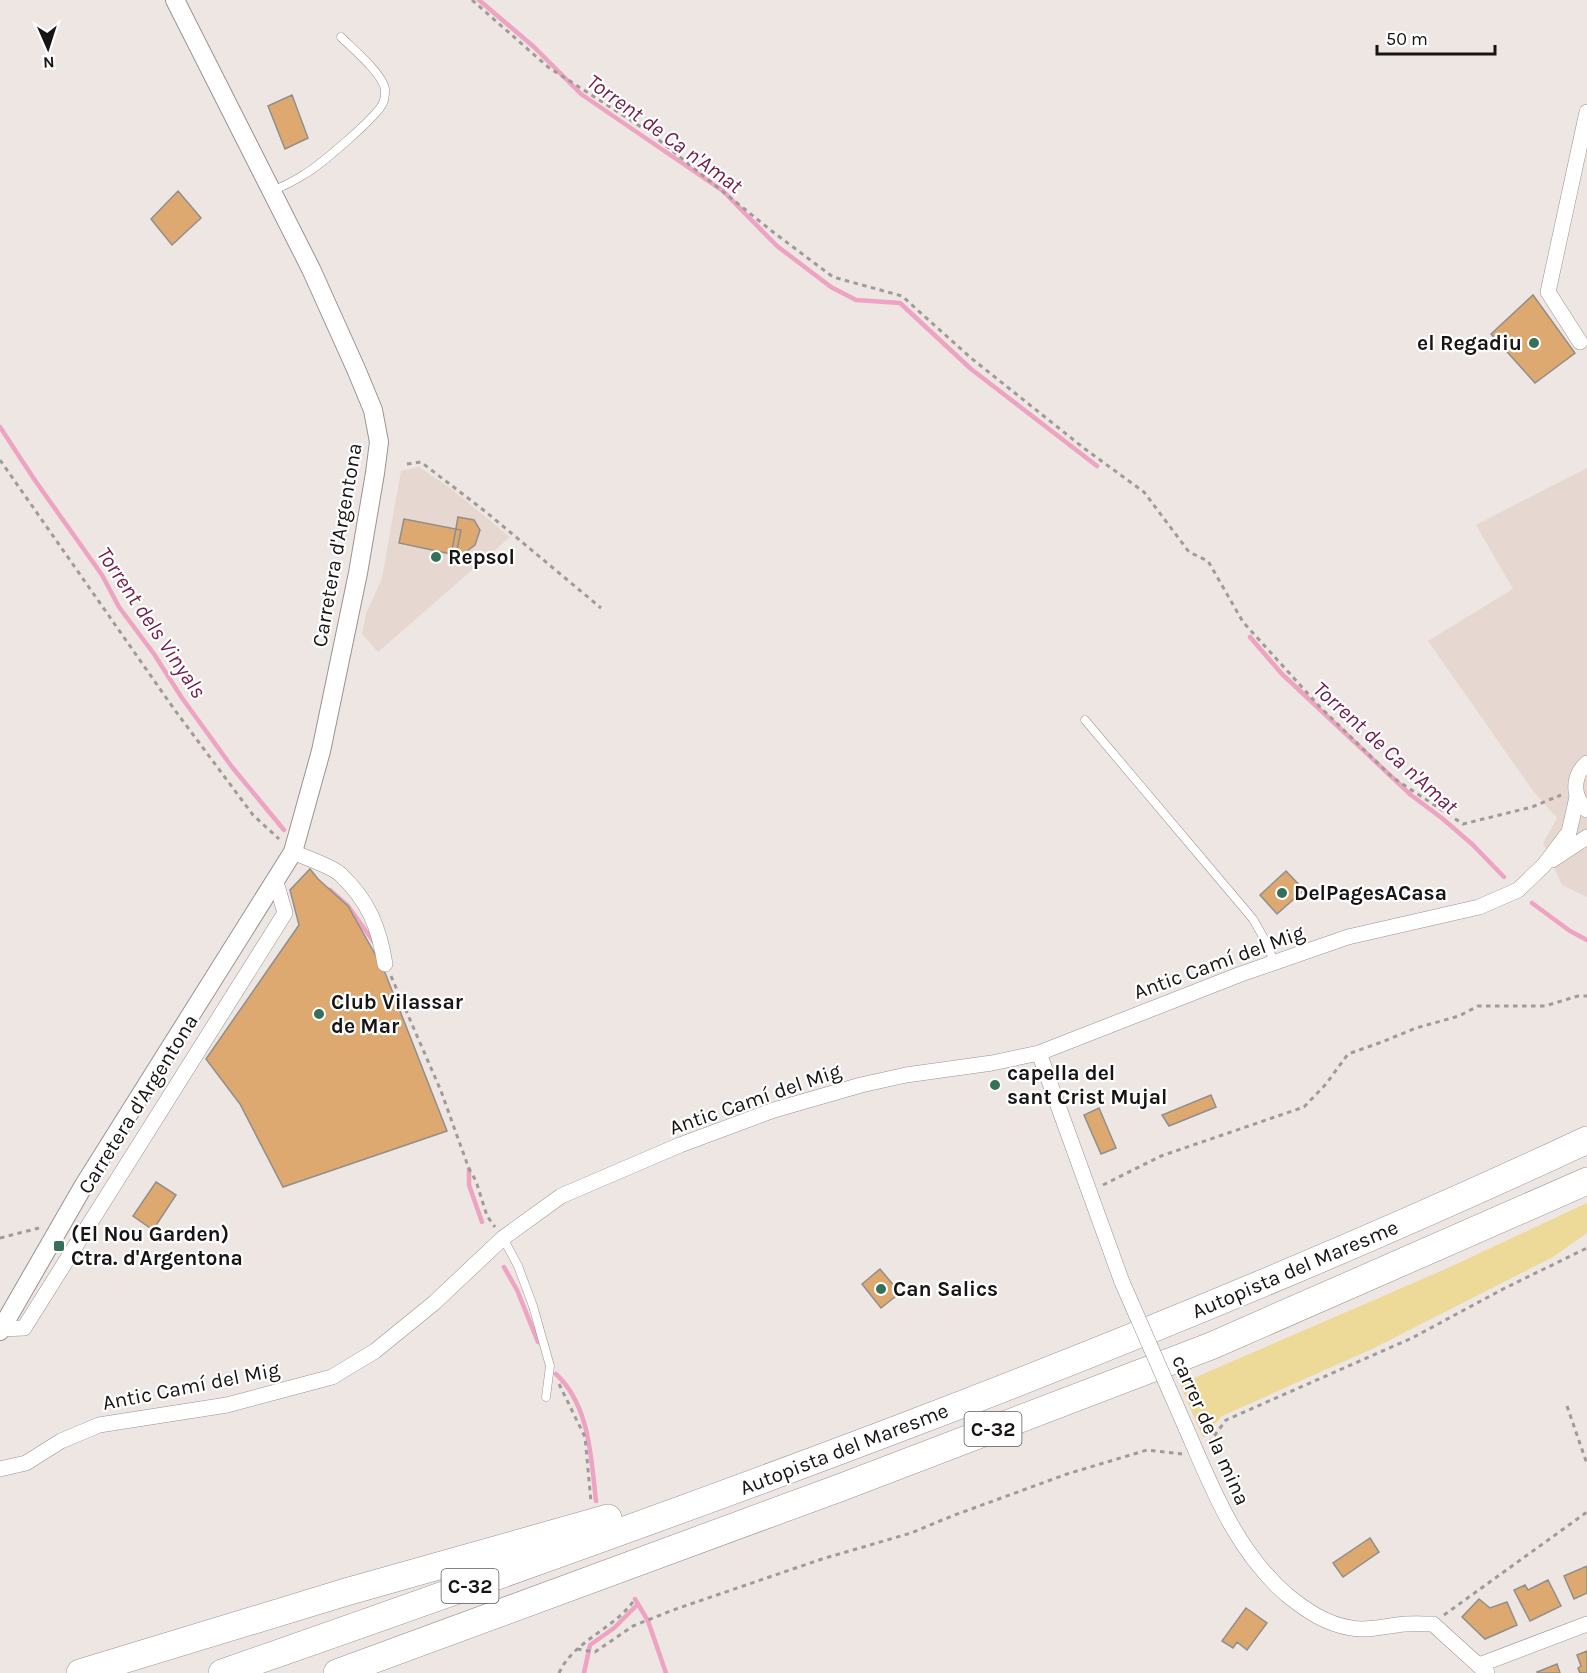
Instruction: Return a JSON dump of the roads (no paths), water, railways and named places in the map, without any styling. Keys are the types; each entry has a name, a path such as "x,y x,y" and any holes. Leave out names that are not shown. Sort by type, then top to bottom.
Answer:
{"highway":[{"name":"Autopista del Maresme","path":"222,1673 718,1497 1217,1304 1490,1185 1587,1140"},
{"name":"Autopista del Maresme","path":"337,1673 831,1491 1211,1346 1587,1181"},
{"path":"80,1673 346,1592 617,1516 718,1497"},
{"path":"353,1673 390,1655"}],"street":[{"name":"Carretera d'Argentona","path":"1,1330 101,1157 293,852 321,751 358,573 379,442 373,410 311,269 175,0"},
{"path":"1580,342 1548,292 1587,112"},
{"name":"Antic Camí del Mig","path":"0,1469 26,1463 61,1441 99,1425 227,1405 332,1377 375,1351 434,1303 503,1238 561,1196 680,1145 774,1110 861,1085 906,1075 992,1063 1039,1053 1274,962 1348,937 1479,907 1518,890 1544,865 1569,832 1578,773 1587,763"},
{"path":"1576,792 1587,810"},
{"name":"Antic Camí del Mig","path":"1544,865 1587,837"},
{"path":"293,852 339,873 371,911 382,945 385,964"},
{"name":"Carretera d'Argentona","path":"1,1330 24,1328 285,913 276,882"},
{"name":"carrer de la mina","path":"1039,1053 1122,1282 1213,1491 1250,1556 1275,1584 1304,1609 1330,1624 1368,1630 1414,1623 1433,1624 1483,1669"},
{"path":"0,1459 26,1463"},
{"path":"1483,1669 1587,1624"}],"lane":[{"path":"270,191 290,184 307,173 367,122 383,104 385,95 381,78 341,37"},
{"path":"1085,720 1253,919 1274,962"},
{"path":"503,1238 518,1266 533,1305 550,1366 546,1397"}],"waterway":[{"name":"Torrent de Ca n'Amat","path":"479,0 534,47 581,94 723,191 777,246 831,287 856,300 900,303 971,369 1097,466"},
{"name":"Torrent dels Vinyals","path":"0,427 102,575 119,607 154,654 182,698 232,767 284,830"},
{"name":"Torrent de Ca n'Amat","path":"1250,637 1282,674 1411,795 1473,845 1504,877"},
{"name":"Torrent dels Vinyals","path":"330,890 348,906 376,945"},
{"name":"Torrent de Ca n'Amat","path":"1532,903 1570,931 1587,940"},
{"name":"Torrent dels Vinyals","path":"469,1169 469,1185 482,1222"},
{"name":"Torrent dels Vinyals","path":"504,1267 517,1290 538,1342"},
{"name":"Torrent dels Vinyals","path":"556,1374 576,1401 582,1417 590,1450 596,1501"},
{"name":"Torrent dels Vinyals","path":"635,1599 648,1621 666,1673"},
{"path":"584,1673 590,1645 614,1628 638,1604"}],"place":[{"name":"el Regadiu","path":"1534,343"},
{"name":"Repsol","path":"436,557"},
{"name":"DelPagesACasa","path":"1282,893"},
{"name":"Club Vilassar de Mar","path":"319,1014"},
{"name":"capella del sant Crist Mujal","path":"995,1085"},
{"name":"(El Nou Garden) Ctra. d'Argentona","path":"59,1246"},
{"name":"Can Salics","path":"881,1289"}]}
